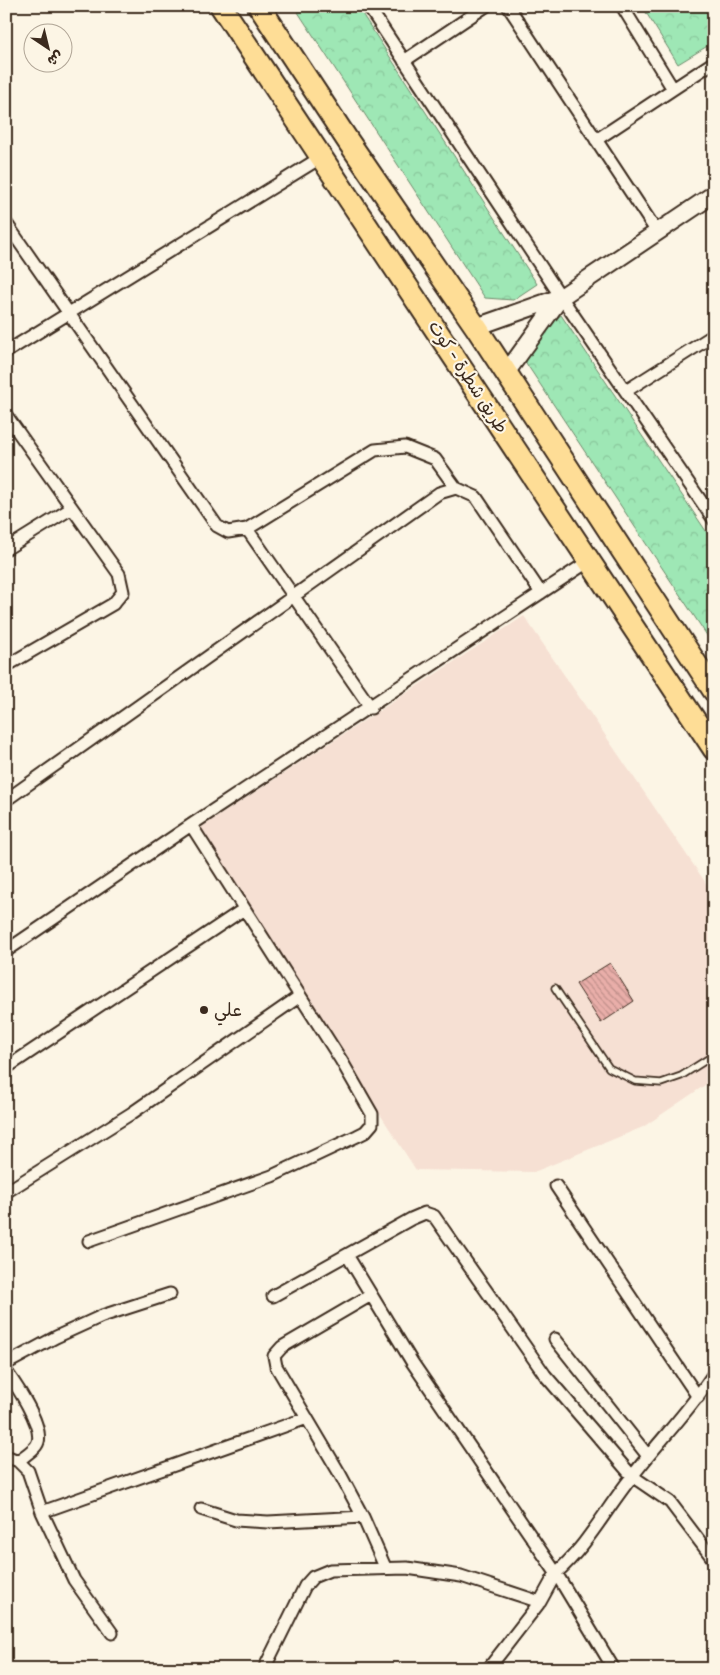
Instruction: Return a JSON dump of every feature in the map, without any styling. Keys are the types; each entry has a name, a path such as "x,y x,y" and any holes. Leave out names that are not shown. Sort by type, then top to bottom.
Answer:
{"highway":[{"name":"طريق شطرة - كوت","path":"221,6 320,158 460,364 714,749"},
{"name":"طريق شطرة - كوت","path":"260,6 348,141 476,327 635,573 714,691"},
{"path":"245,43 256,31 273,26"},
{"path":"608,590 635,573"}],"street":[{"path":"368,6 561,297 714,520"},
{"path":"404,61 486,6"},
{"path":"508,6 657,232"},
{"path":"622,6 673,89"},
{"path":"596,140 714,62"},
{"path":"6,352 320,158"},
{"path":"476,327 561,297 714,194"},
{"path":"6,224 216,526 228,532 247,529 375,450 405,447 436,459 456,488 476,497 541,593"},
{"path":"506,373 561,297"},
{"path":"626,392 714,334"},
{"path":"6,415 119,574 123,592 113,604 6,666"},
{"path":"6,800 439,493 456,488"},
{"path":"6,549 72,508"},
{"path":"247,529 371,708"},
{"path":"6,951 589,562"},
{"path":"89,1241 272,1176 357,1136 372,1124 372,1114 341,1060 191,826"},
{"path":"6,1068 244,909"},
{"path":"6,1192 132,1113 300,996"},
{"path":"556,1186 698,1397"},
{"path":"273,1296 411,1219 425,1213 434,1216 545,1375 632,1476 670,1502 714,1560"},
{"path":"347,1255 412,1362 556,1573 614,1669"},
{"path":"6,1364 56,1337 102,1316 170,1294"},
{"path":"371,1295 282,1347 274,1356 276,1366 308,1418 363,1517 385,1567"},
{"path":"555,1339 648,1456"},
{"path":"6,1371 36,1420 39,1433 38,1444 18,1461"},
{"path":"488,1669 540,1602 556,1573 568,1563 598,1525 632,1476 698,1397 714,1372"},
{"path":"42,1512 308,1418"},
{"path":"6,1456 18,1461 28,1470 42,1512 74,1580 112,1633"},
{"path":"201,1509 236,1520 268,1522 363,1517"},
{"path":"264,1669 305,1586 313,1577 330,1570 385,1567 461,1576 540,1602"}],"lane":[{"path":"555,988 608,1068 635,1081 661,1083 681,1076 714,1056"}],"shaded area":[{"path":"524,616 714,895 714,1079 643,1127 534,1172 416,1170 197,830"}],"green space":[{"path":"294,6 357,6 537,284 513,300 485,298"},
{"path":"642,6 705,6 714,20 714,42 678,64"},
{"path":"561,315 714,543 714,646 526,363 532,342"}],"building":[{"path":"610,963 634,1001 601,1023 576,984"}],"place":[{"name":"علي","path":"204,1010"}]}
